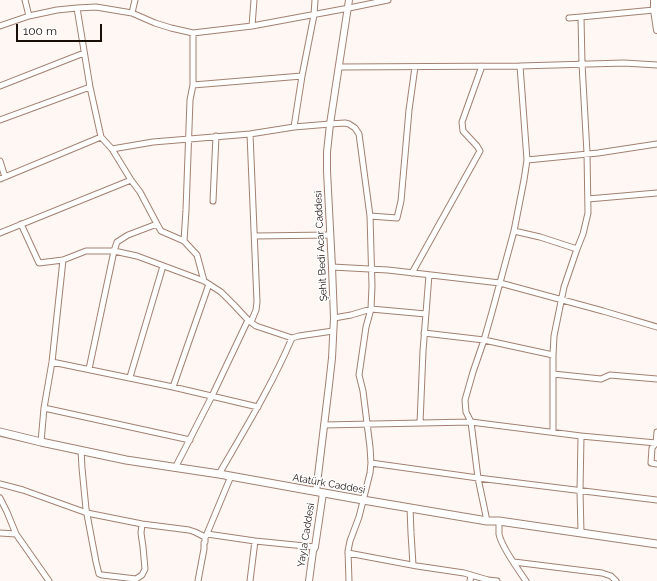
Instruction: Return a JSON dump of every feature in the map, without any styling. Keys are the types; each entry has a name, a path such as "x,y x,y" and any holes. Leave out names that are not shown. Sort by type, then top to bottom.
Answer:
{"main road":[{"name":"Atatürk Caddesi","path":"0,432 126,460 231,476 487,521 499,521 657,544"}],"street":[{"path":"25,0 29,16"},
{"path":"132,13 135,0"},
{"path":"252,26 254,0"},
{"path":"294,127 314,15 315,0"},
{"name":"Şehit Bedi Acar Caddesi","path":"320,492 324,425 331,364 334,318 327,152 330,124 350,0"},
{"path":"0,26 29,16 57,10 96,7 132,13 155,23 193,33 252,26 388,0"},
{"path":"654,0 657,30"},
{"path":"77,8 90,87 101,136 112,149 140,192 156,224 162,231 184,241 197,255 206,282 173,387"},
{"path":"569,18 654,10"},
{"path":"553,432 554,336 564,287 583,234 588,213 581,17"},
{"path":"184,241 190,100 193,85 193,33"},
{"path":"0,86 84,52"},
{"path":"339,67 520,66 624,63 657,65"},
{"path":"412,273 480,151 462,131 462,122 482,66"},
{"path":"487,521 478,478 471,422 466,412 465,400 484,340 514,231 524,180 527,160 520,66"},
{"path":"370,216 397,218 401,201 415,67"},
{"path":"193,85 302,76"},
{"path":"0,120 90,87"},
{"path":"112,149 153,142 250,134 294,127 345,123 355,128 359,134 370,216 371,269 371,309 366,327 359,375 363,391 371,463 359,517 350,541 348,553 349,581"},
{"path":"175,468 249,321 256,310 258,302 250,134"},
{"path":"0,162 3,178 101,136"},
{"path":"213,201 216,136"},
{"path":"527,160 598,153 657,144"},
{"path":"0,232 131,180"},
{"path":"588,199 657,193"},
{"path":"21,224 39,263 63,260 86,251 114,251 137,256 206,282 221,292 249,321 256,326 292,338 333,331"},
{"path":"88,369 117,242 128,235 156,224"},
{"path":"514,231 540,237 577,249"},
{"path":"255,236 330,234"},
{"path":"41,442 44,408 52,362 63,260"},
{"path":"130,377 163,266"},
{"path":"332,267 371,269 500,283 657,327"},
{"path":"420,423 424,333 429,275"},
{"path":"334,318 371,309 426,314"},
{"path":"424,333 484,340 553,355"},
{"path":"219,474 258,407 283,360 292,338"},
{"path":"52,362 130,377 258,407"},
{"path":"553,374 601,379 610,375 657,379"},
{"path":"44,408 190,440"},
{"path":"324,425 471,422 581,436 656,443"},
{"path":"657,432 656,443 652,448 651,463 657,464"},
{"path":"581,436 581,533"},
{"path":"81,450 87,514 98,572 101,578 136,579 142,575 145,569 141,533 142,524"},
{"path":"371,463 657,500"},
{"path":"198,581 206,536 231,476"},
{"path":"0,484 23,490 87,514 142,524 189,530 206,536 315,547"},
{"name":"Yayla Caddesi","path":"309,581 313,551 315,547 320,492"},
{"path":"0,498 8,512 16,534 49,581"},
{"path":"410,508 410,533 413,565"},
{"path":"499,521 500,536 505,548 526,581"},
{"path":"0,533 16,534"},
{"path":"250,581 255,541"},
{"path":"348,553 464,573 497,581"},
{"path":"514,562 602,573 611,576 616,581"},
{"path":"470,581 471,575"}]}
